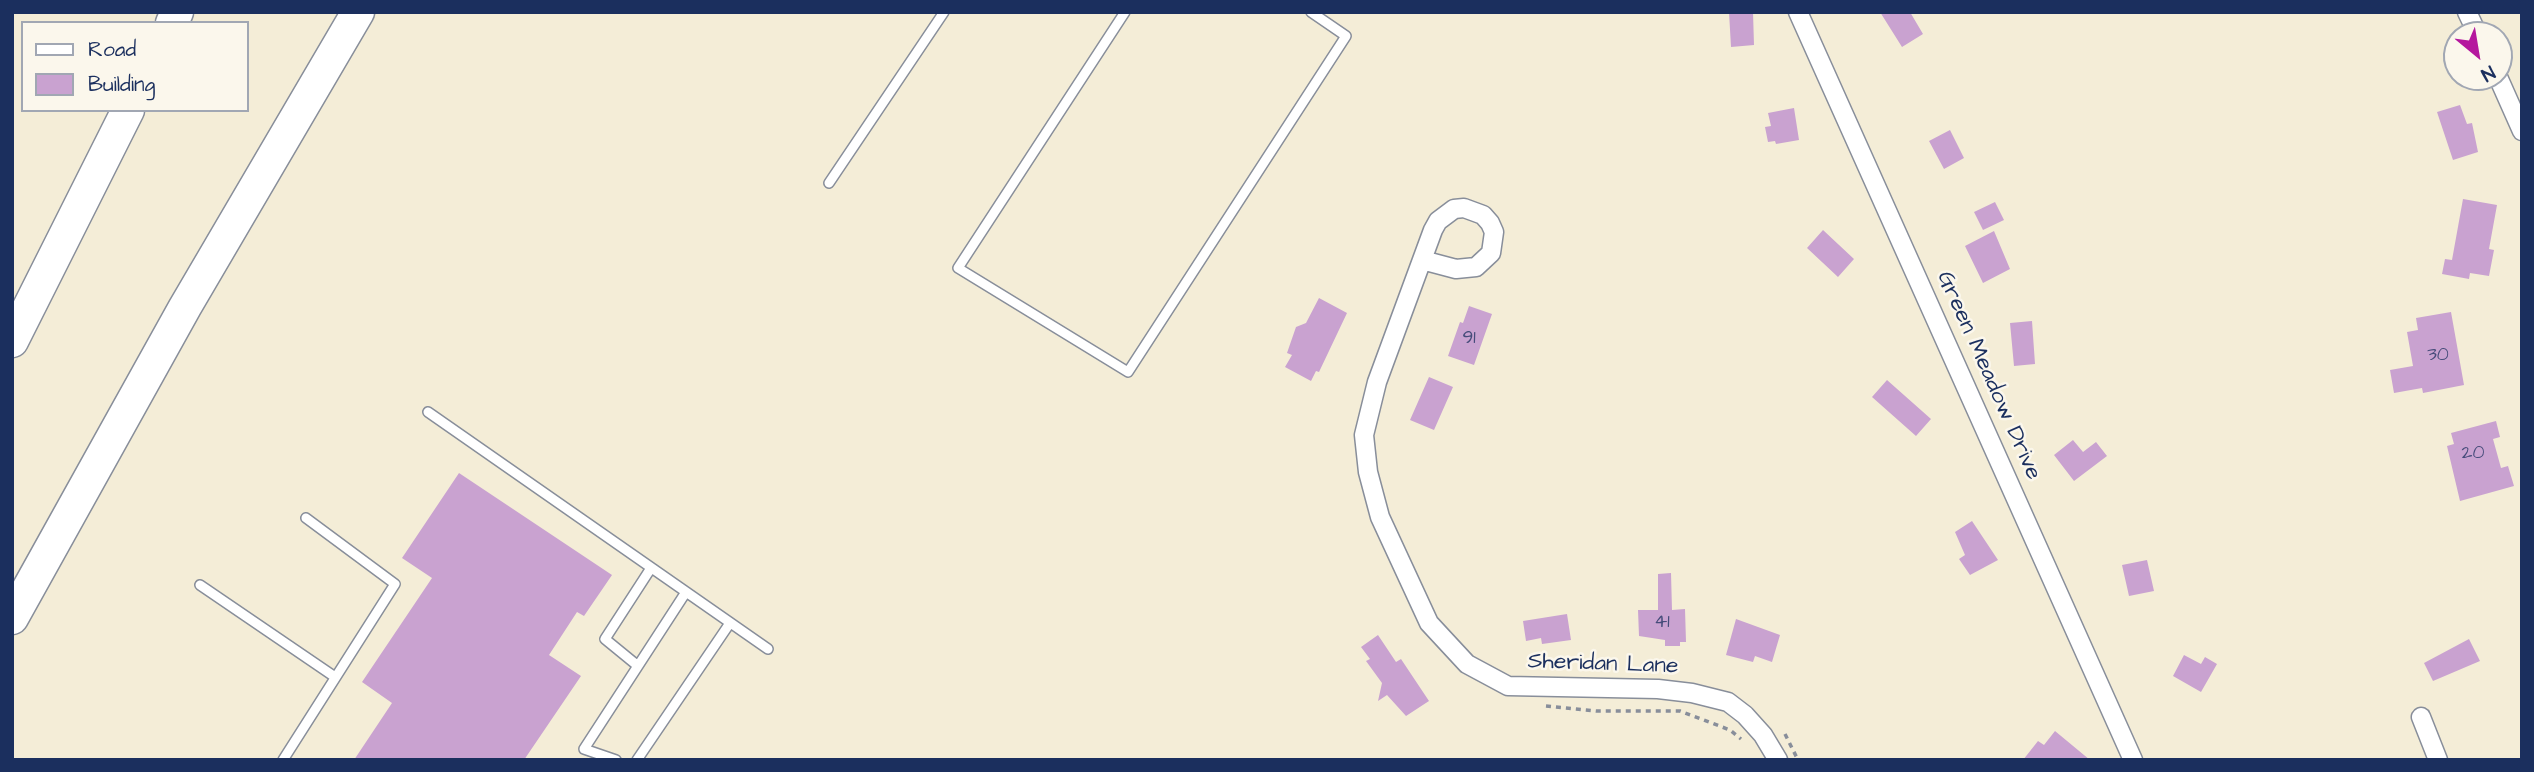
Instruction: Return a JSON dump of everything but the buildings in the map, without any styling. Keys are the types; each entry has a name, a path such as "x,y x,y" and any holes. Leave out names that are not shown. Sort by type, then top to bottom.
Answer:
{"highway":[{"path":"12,618 185,307 358,12"},
{"path":"12,341 127,112"}],"street":[{"name":"Green Meadow Drive","path":"1798,12 2133,760"},
{"path":"2504,91 2522,131"},
{"name":"Sheridan Lane","path":"1422,260 1377,382 1364,435 1368,472 1380,517 1429,623 1467,664 1508,685 1658,690 1692,693 1728,702 1745,715 1763,735 1778,760"},
{"path":"2421,717 2438,760"}],"lane":[{"path":"829,183 944,12"},
{"path":"1125,12 958,268 1128,372 1346,36 1311,12"},
{"path":"428,412 768,649"},
{"path":"283,760 395,584 306,518"},
{"path":"638,666 605,639 651,568"},
{"path":"200,585 335,677"},
{"path":"616,760 584,749 686,592"},
{"path":"637,760 730,623"}],"path":[{"path":"1541,706 1596,711 1680,711 1730,730 1745,743"}]}
